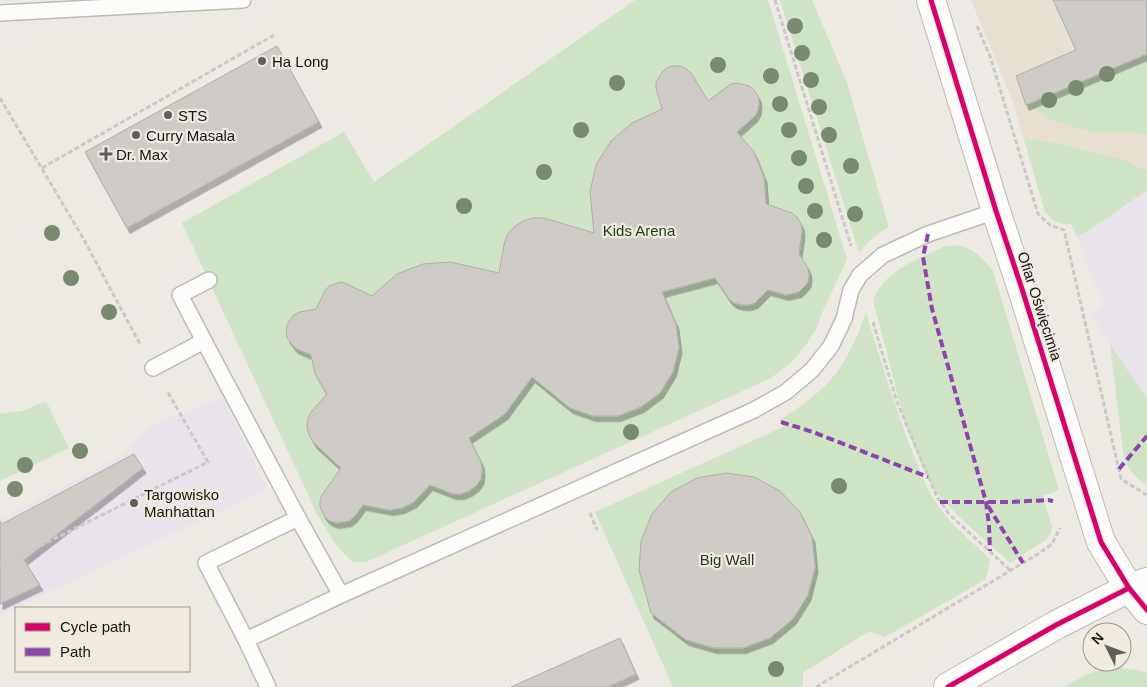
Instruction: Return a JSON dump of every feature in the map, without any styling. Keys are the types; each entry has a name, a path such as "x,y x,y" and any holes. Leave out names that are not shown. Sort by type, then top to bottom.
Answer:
{"street":[{"name":"Ofiar Oświęcimia","path":"931,0 1100,542 1138,585 1147,610"},
{"path":"948,687 1056,625 1138,585"}],"lane":[{"path":"0,13 244,0"},
{"path":"246,640 341,595 745,414 786,392 812,370 831,346 844,319 851,290 860,275 883,255 928,234 996,211"},
{"path":"209,280 180,295 341,595"},
{"path":"154,368 204,342"},
{"path":"268,687 206,563 298,518"}],"path":[{"path":"775,0 897,402 937,497 949,514 1011,571"},
{"path":"976,24 990,56 1038,214 1050,225 1064,230 1121,479 1147,495"},
{"path":"42,168 274,35"},
{"path":"0,98 83,238 208,462 0,566"},
{"path":"816,687 1011,571 1052,544 1061,526"}],"shaded area":[{"path":"971,0 1147,0 1147,190 1088,231 1077,236 1071,224 1054,221 1045,212 1012,99"},
{"path":"1147,190 1147,485 1129,469 1124,458 1110,345 1091,313 1105,303 1097,290 1077,236 1088,231"},
{"name":"Targowisko Manhattan","path":"223,398 267,489 0,615 0,519 123,455 151,425"}],"green space":[{"name":"Kids Arena","path":"635,0 768,0 847,259 817,327 792,362 771,378 366,562 353,562 337,546 317,514 182,223 344,132 374,182"},
{"path":"780,0 812,0 846,80 889,227 872,238 859,253"},
{"path":"1147,54 1147,134 1103,133 1080,129 1053,120 1026,105"},
{"path":"1024,139 1067,145 1125,161 1147,171 1147,190 1088,231 1077,236 1071,224 1063,224 1045,212"},
{"path":"946,246 962,246 971,250 983,259 993,271 1059,490 1043,496 1052,527 1047,539 1010,563 957,515 936,492 920,462 904,420 873,300 885,281 894,273"},
{"path":"866,312 906,436 925,483 947,517 990,559 986,579 885,637 869,631 803,673 803,687 673,687 595,512 783,427 780,420 803,405 837,372 854,343"},
{"path":"1110,345 1147,398 1147,485 1133,473 1124,458"},
{"path":"46,401 69,448 0,481 0,414 22,411"},
{"path":"1132,670 1142,671 1147,673 1147,687 1064,687 1090,673 1132,672"}],"building":[{"path":"1053,0 1147,0 1147,54 1026,105 1016,76 1076,50"},
{"path":"277,46 319,122 127,228 85,152"},
{"path":"680,66 691,73 708,101 731,84 737,83 749,86 758,96 758,110 755,116 737,132 754,152 764,177 766,204 792,213 801,224 799,254 808,268 808,282 799,292 786,295 768,290 755,303 748,305 734,303 729,299 715,278 662,292 676,324 679,348 673,372 660,393 641,407 618,416 593,416 570,408 532,377 505,414 469,438 481,462 482,470 481,479 469,491 453,494 430,485 414,502 402,508 390,510 363,505 349,521 336,523 330,521 322,512 320,500 341,468 314,443 307,427 308,418 312,411 327,394 315,374 311,355 295,348 287,338 287,325 290,320 300,312 316,309 329,286 341,282 372,296 397,274 423,264 450,262 499,273 507,235 523,221 533,218 544,218 594,233 590,192 596,165 611,141 632,123 662,109 656,82 663,71 668,67"},
{"path":"134,454 143,468 24,560 40,585 0,604 0,521 2,524"},
{"name":"Big Wall","path":"726,473 754,477 780,491 800,512 812,537 815,567 808,595 793,619 770,638 743,648 714,648 686,640 651,613 639,570 641,541 652,514 671,492 697,478"},
{"path":"620,638 636,674 608,687 511,687"}],"marked path":[{"path":"928,234 923,257 932,309 986,502 990,551"},
{"path":"781,422 813,432 928,477"},
{"path":"1119,469 1147,436"},
{"path":"940,502 1053,501"},
{"path":"988,506 1023,563"}],"cycle path":[{"path":"931,0 1101,542 1129,588 1147,610"},
{"path":"948,687 1056,625 1129,588"}],"place":[{"name":"Ha Long","path":"262,61"},
{"name":"STS","path":"168,115"},
{"name":"Curry Masala","path":"136,135"},
{"name":"Dr. Max","path":"106,154"},
{"name":"Targowisko Manhattan","path":"134,503"}]}
